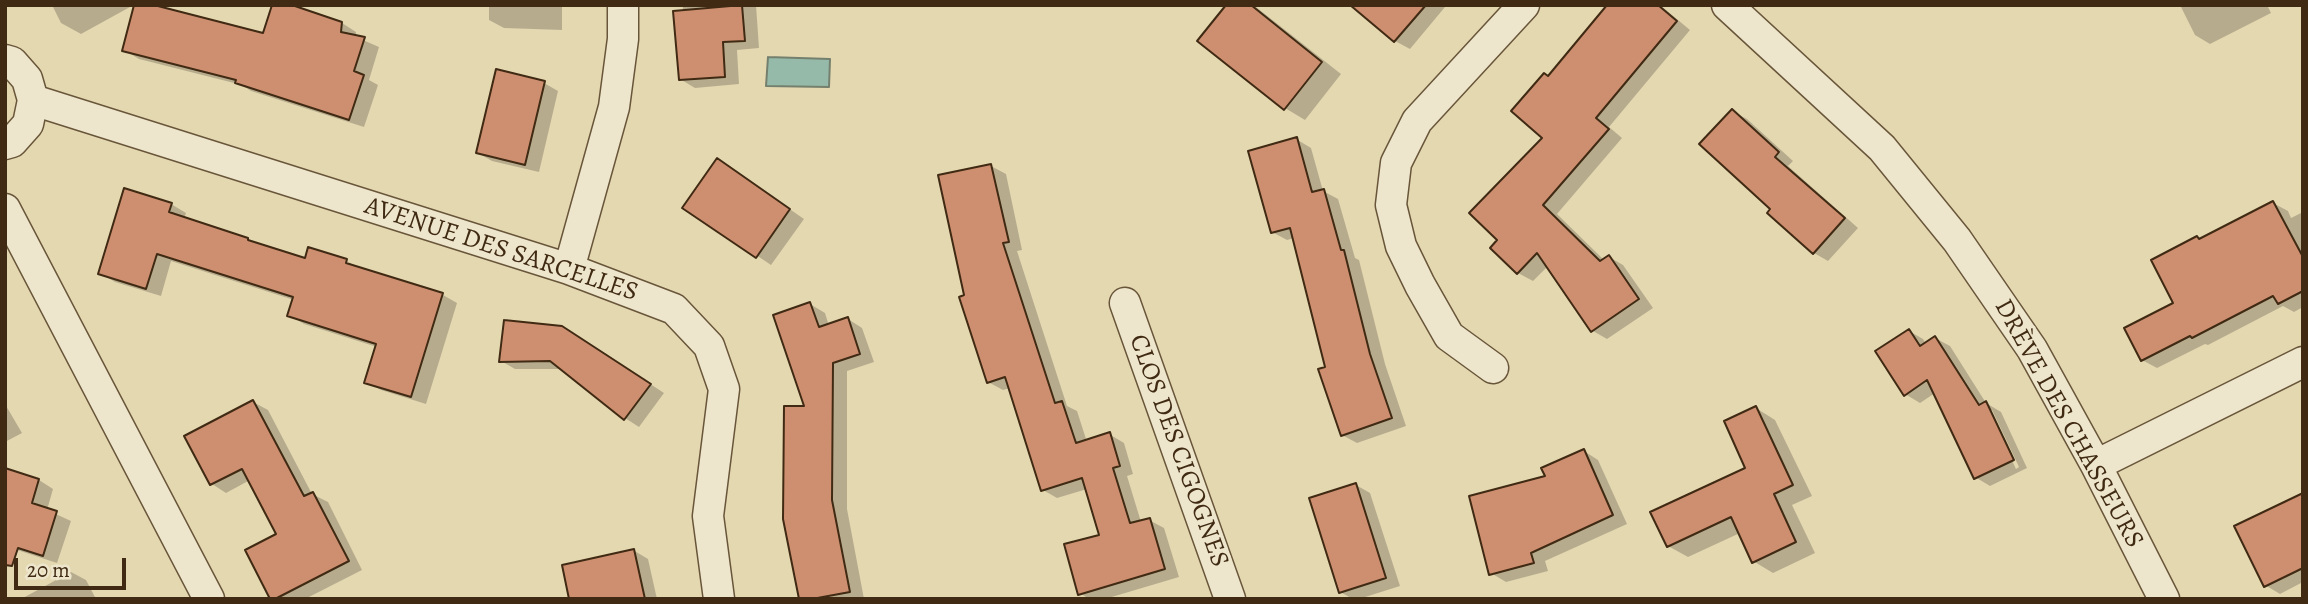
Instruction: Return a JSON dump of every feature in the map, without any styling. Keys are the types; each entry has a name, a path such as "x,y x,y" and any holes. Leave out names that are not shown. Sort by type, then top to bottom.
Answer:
{"street":[{"path":"569,269 614,107 623,39 623,5"},
{"path":"1493,368 1449,336 1401,246 1391,205 1396,163 1417,121 1524,5"},
{"name":"DRÈVE DES CHASSEURS","path":"1727,5 1882,148 1957,240 2032,349 2096,465 2164,599"},
{"path":"5,60 12,62 27,79 33,100 28,124 12,142 5,144"},
{"name":"AVENUE DES SARCELLES","path":"33,100 569,269 674,309 709,346 724,390 708,516 719,599"},
{"path":"5,209 209,599"},
{"name":"CLOS DES CIGOGNES","path":"1125,303 1230,599"},
{"path":"2096,465 2303,362"}],"shaded area":[{"path":"768,57 830,59 829,87 766,86"}],"building":[{"path":"134,5 154,5 263,33 272,5 292,5 342,22 341,32 365,37 354,71 364,75 349,120 235,83 236,80 122,51"},
{"path":"742,5 745,41 723,42 725,77 679,80 673,11"},
{"path":"1226,5 1251,5 1322,62 1284,110 1197,41"},
{"path":"1350,5 1426,5 1394,42"},
{"path":"1607,5 1658,5 1677,21 1596,118 1609,129 1543,205 1600,261 1609,255 1639,299 1591,332 1537,253 1517,274 1490,248 1497,240 1469,213 1542,138 1511,111 1544,73 1548,76"},
{"path":"496,69 545,81 525,165 476,153"},
{"path":"1732,109 1779,152 1775,157 1845,218 1813,254 1767,213 1770,209 1699,144"},
{"path":"1297,137 1312,192 1324,189 1341,250 1344,250 1370,354 1392,418 1341,436 1318,369 1325,367 1290,228 1271,233 1248,151"},
{"path":"717,158 790,209 756,258 682,208"},
{"path":"991,164 1009,242 1003,243 1055,403 1062,401 1076,443 1110,432 1120,466 1113,468 1130,523 1150,518 1165,569 1078,595 1064,544 1099,535 1082,478 1041,491 1005,377 987,383 959,297 964,295 938,175"},
{"path":"124,188 172,203 169,212 248,240 305,258 308,247 347,259 346,263 443,293 411,397 364,383 376,344 287,316 293,297 157,254 146,289 98,274"},
{"path":"2273,201 2303,257 2303,291 2278,304 2273,296 2141,361 2124,328 2173,303 2151,260"},
{"path":"810,302 819,327 848,317 860,354 833,363 832,500 850,592 799,599 783,519 784,406 804,406 773,315"},
{"path":"504,320 562,326 651,384 624,420 550,361 499,362"},
{"path":"1909,329 1920,346 1935,336 1979,405 1986,401 2014,460 1974,479 1927,380 1904,396 1875,351"},
{"path":"253,400 304,496 313,492 349,561 275,599 270,599 245,550 276,534 242,469 210,485 184,436"},
{"path":"1756,406 1793,485 1774,494 1796,542 1752,563 1731,517 1667,547 1650,512 1745,468 1724,421"},
{"path":"1584,449 1613,515 1531,553 1534,563 1489,575 1469,496 1545,476 1541,468"},
{"path":"5,468 39,479 32,503 57,511 43,556 18,548 12,566 5,565"},
{"path":"1356,483 1386,578 1339,593 1309,498"},
{"path":"2303,493 2303,568 2264,587 2234,526"},
{"path":"634,549 645,599 569,599 562,565"}]}
